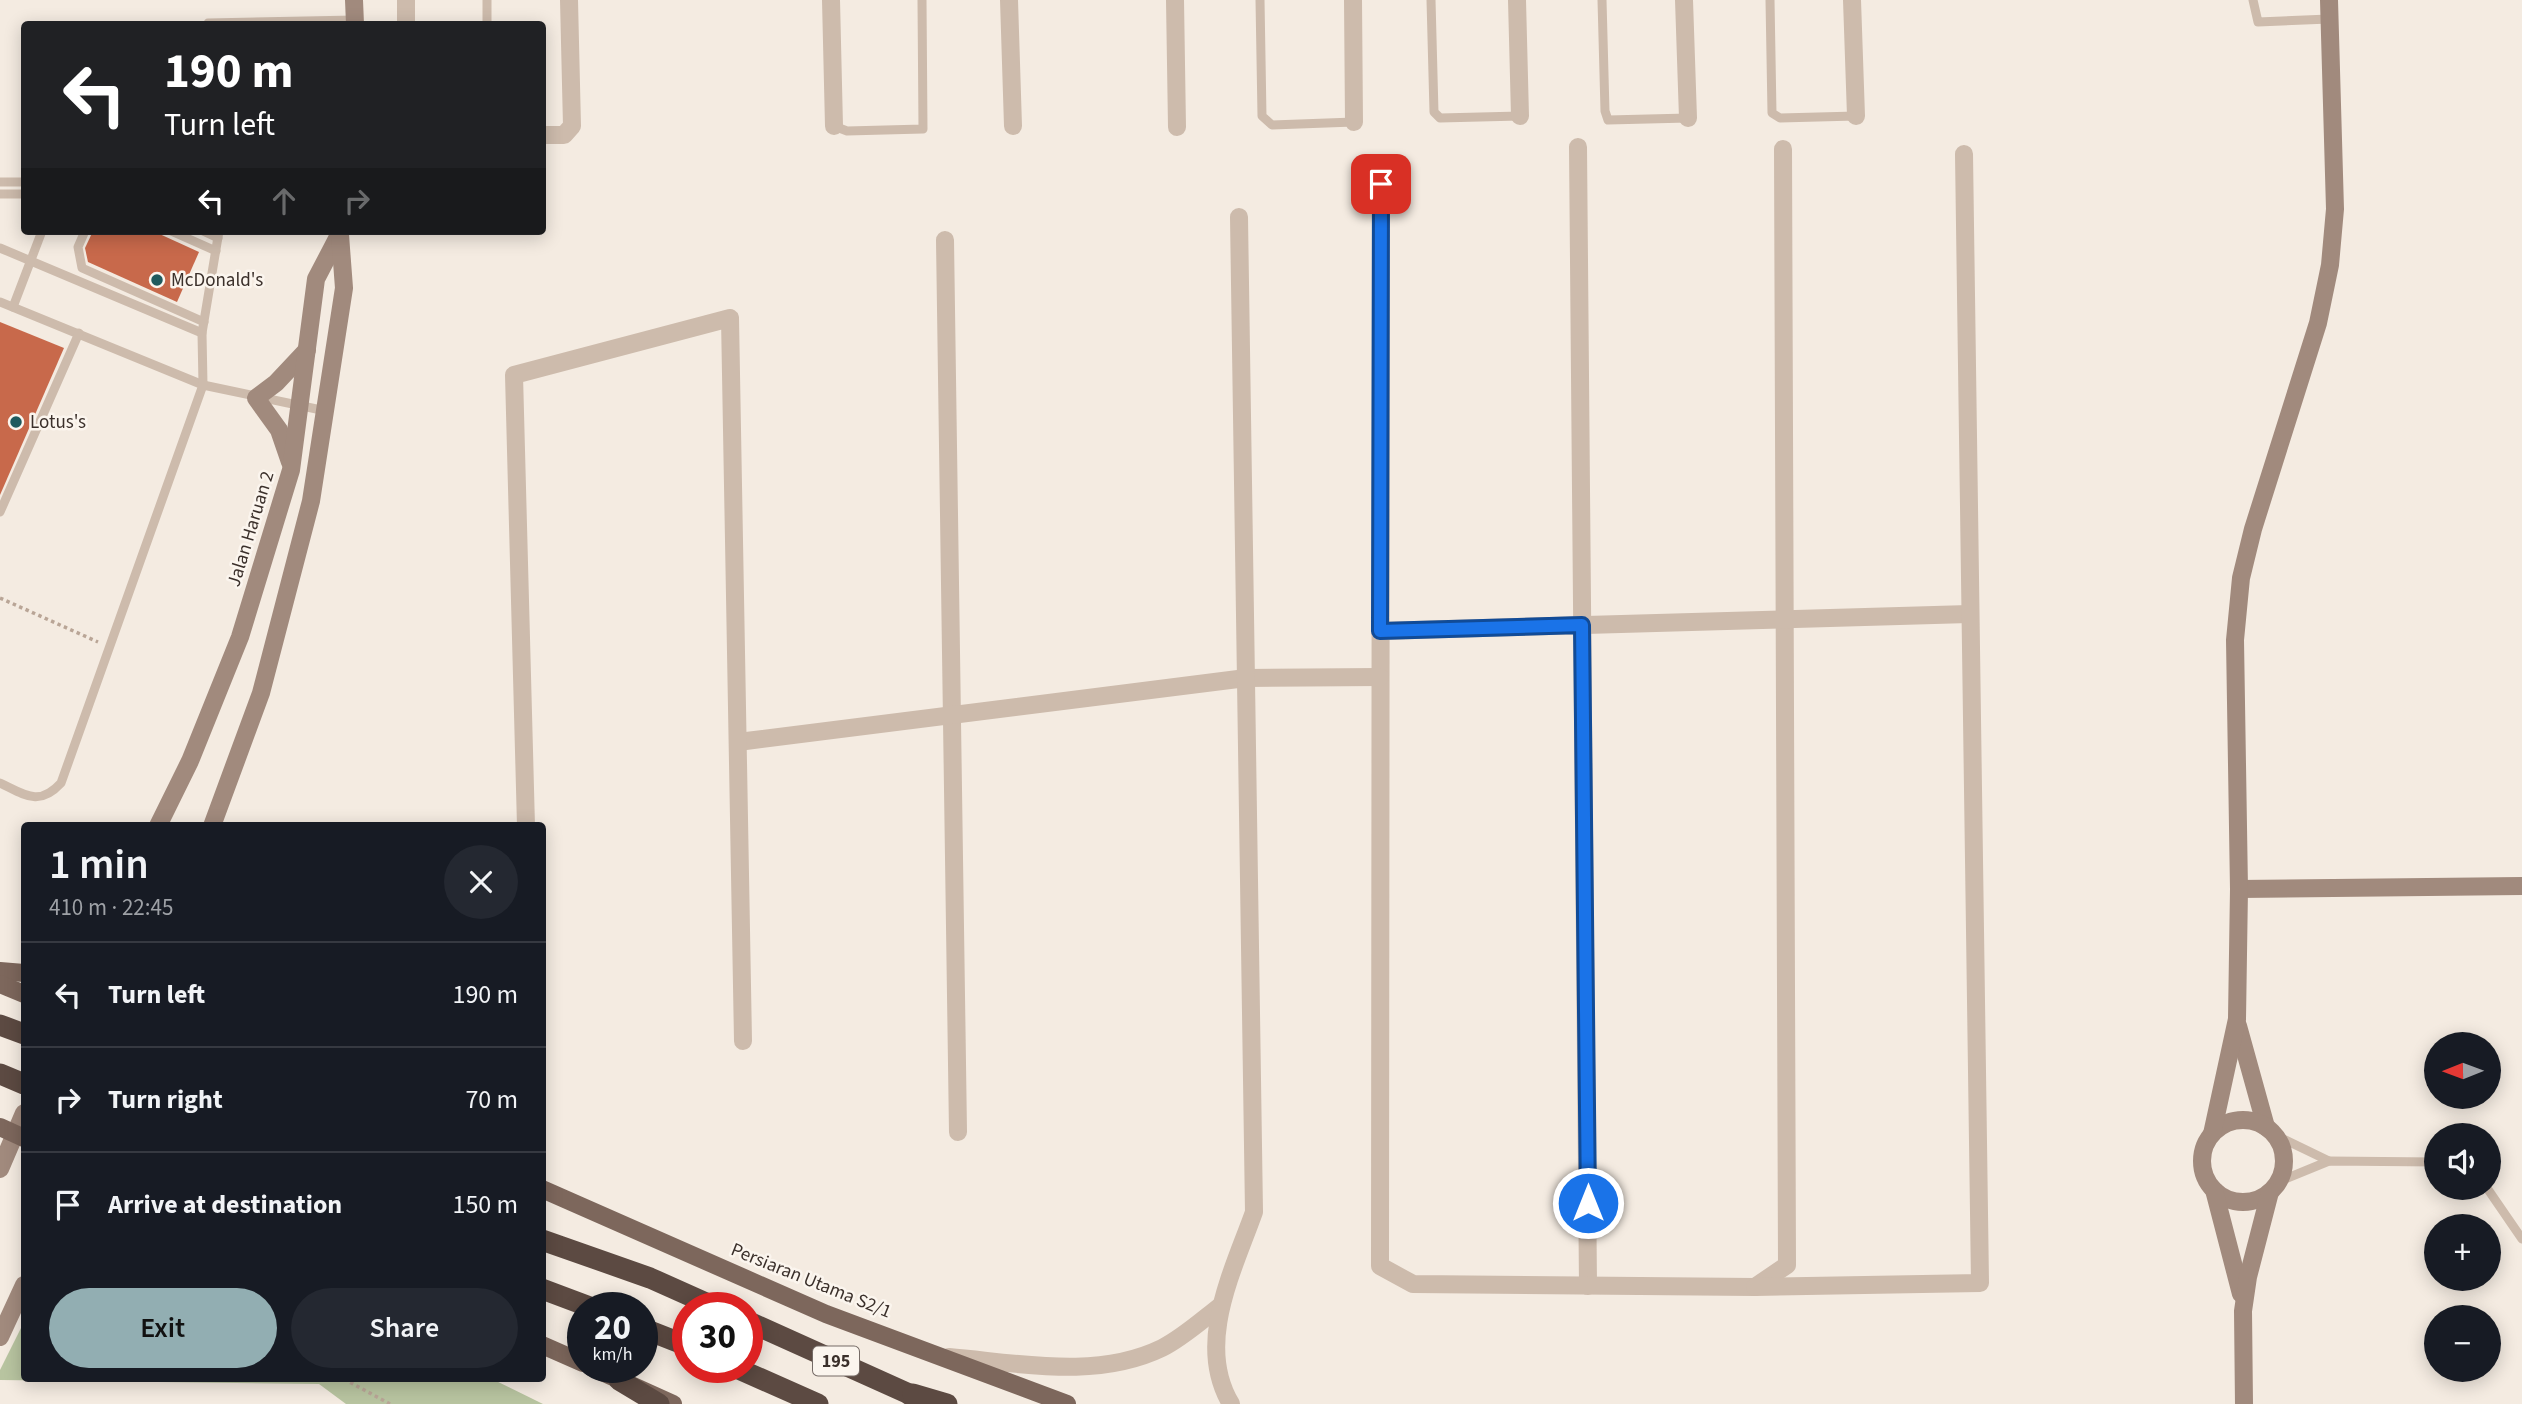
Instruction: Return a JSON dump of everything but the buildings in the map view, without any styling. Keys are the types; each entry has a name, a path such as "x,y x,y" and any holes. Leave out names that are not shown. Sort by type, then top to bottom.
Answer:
{"highway":[{"path":"0,1025 21,1033"},
{"path":"0,1074 21,1082"},
{"path":"546,1241 650,1278 681,1292"},
{"path":"546,1290 567,1298"},
{"name":"195","path":"763,1328 916,1398"},
{"name":"195","path":"763,1380 818,1404"},
{"path":"624,1383 659,1404"},
{"path":"916,1398 947,1404"}],"main road":[{"path":"0,971 21,973"},
{"path":"0,985 21,993"},
{"name":"Persiaran Utama S2/1","path":"546,1191 826,1314 1067,1404"},
{"path":"546,1347 567,1356"},
{"path":"626,1383 673,1404"}],"street":[{"path":"354,0 355,21"},
{"path":"406,0 406,21"},
{"path":"546,135 564,135 572,126 569,0"},
{"path":"831,0 834,126"},
{"path":"1009,0 1013,126"},
{"path":"1175,0 1177,127"},
{"path":"1353,0 1354,122"},
{"path":"1517,0 1520,116"},
{"path":"1684,0 1688,118"},
{"path":"1852,0 1856,116"},
{"path":"2243,1311 2232,1254 2214,1190 2203,1168 2206,1145 2212,1134 2237,1019 2239,889 2235,640 2241,578 2253,529 2318,323 2330,265 2335,209 2329,0"},
{"path":"1578,147 1588,1286"},
{"path":"1755,1287 1787,1265 1783,149"},
{"path":"1381,184 1380,1266 1413,1284 1755,1287 1980,1283 1964,153"},
{"path":"1231,1404 1216,1359 1219,1307 1254,1212 1239,217"},
{"name":"Jalan Haruan 2","path":"160,822 190,761 240,636 292,470 317,279 339,235"},
{"name":"Jalan Haruan 2","path":"213,822 261,694 311,501 327,412 344,289 340,235"},
{"path":"945,240 958,1132"},
{"path":"526,822 514,375 730,318 743,1041"},
{"path":"292,470 278,430 256,398 276,383 307,350"},
{"path":"1380,631 1969,614"},
{"path":"738,742 1246,678 1380,677"},
{"path":"2239,889 2522,886"},
{"path":"2237,1019 2247,1064 2271,1131 2284,1158 2248,1277 2243,1311 2244,1404"},
{"path":"2212,1134 2232,1121 2255,1122 2271,1131"},
{"path":"0,1169 13,1132"},
{"path":"2214,1190 2235,1201 2247,1202 2274,1187"},
{"path":"0,1337 21,1292"},
{"path":"945,1357 1071,1368 1129,1360 1163,1347 1219,1307"}],"lane":[{"path":"486,0 487,21"},
{"path":"834,126 847,131 923,129 922,0"},
{"path":"1260,0 1262,116 1272,125 1354,122"},
{"path":"1431,0 1434,112 1440,118 1520,116"},
{"path":"1602,0 1605,111 1608,120 1688,118"},
{"path":"1770,0 1772,113 1780,118 1856,116"},
{"path":"2253,0 2258,22 2329,19"},
{"path":"0,182 21,182"},
{"path":"0,194 21,194"},
{"path":"13,307 40,235"},
{"path":"83,235 78,247 82,268 204,322"},
{"path":"180,235 216,251"},
{"path":"0,783 32,797 44,797 61,783 203,385 202,333 218,235"},
{"path":"0,248 202,333"},
{"path":"0,302 79,332 203,385 327,412"},
{"path":"0,512 79,332"},
{"path":"2271,1131 2329,1161"},
{"path":"2274,1187 2329,1161 2424,1162"},
{"path":"2498,1200 2522,1239"}],"path":[{"path":"0,598 109,648"},
{"path":"350,1382 390,1404"}],"green space":[{"path":"21,1328 21,1380 0,1380 0,1370"},
{"path":"160,1382 498,1382 543,1404 346,1404 319,1384"}],"place":[{"name":"McDonald's","path":"157,280"},
{"name":"Lotus's","path":"16,422"}],"route":[{"path":"1381,184 1380,631 1582,625 1588,1203"}]}
